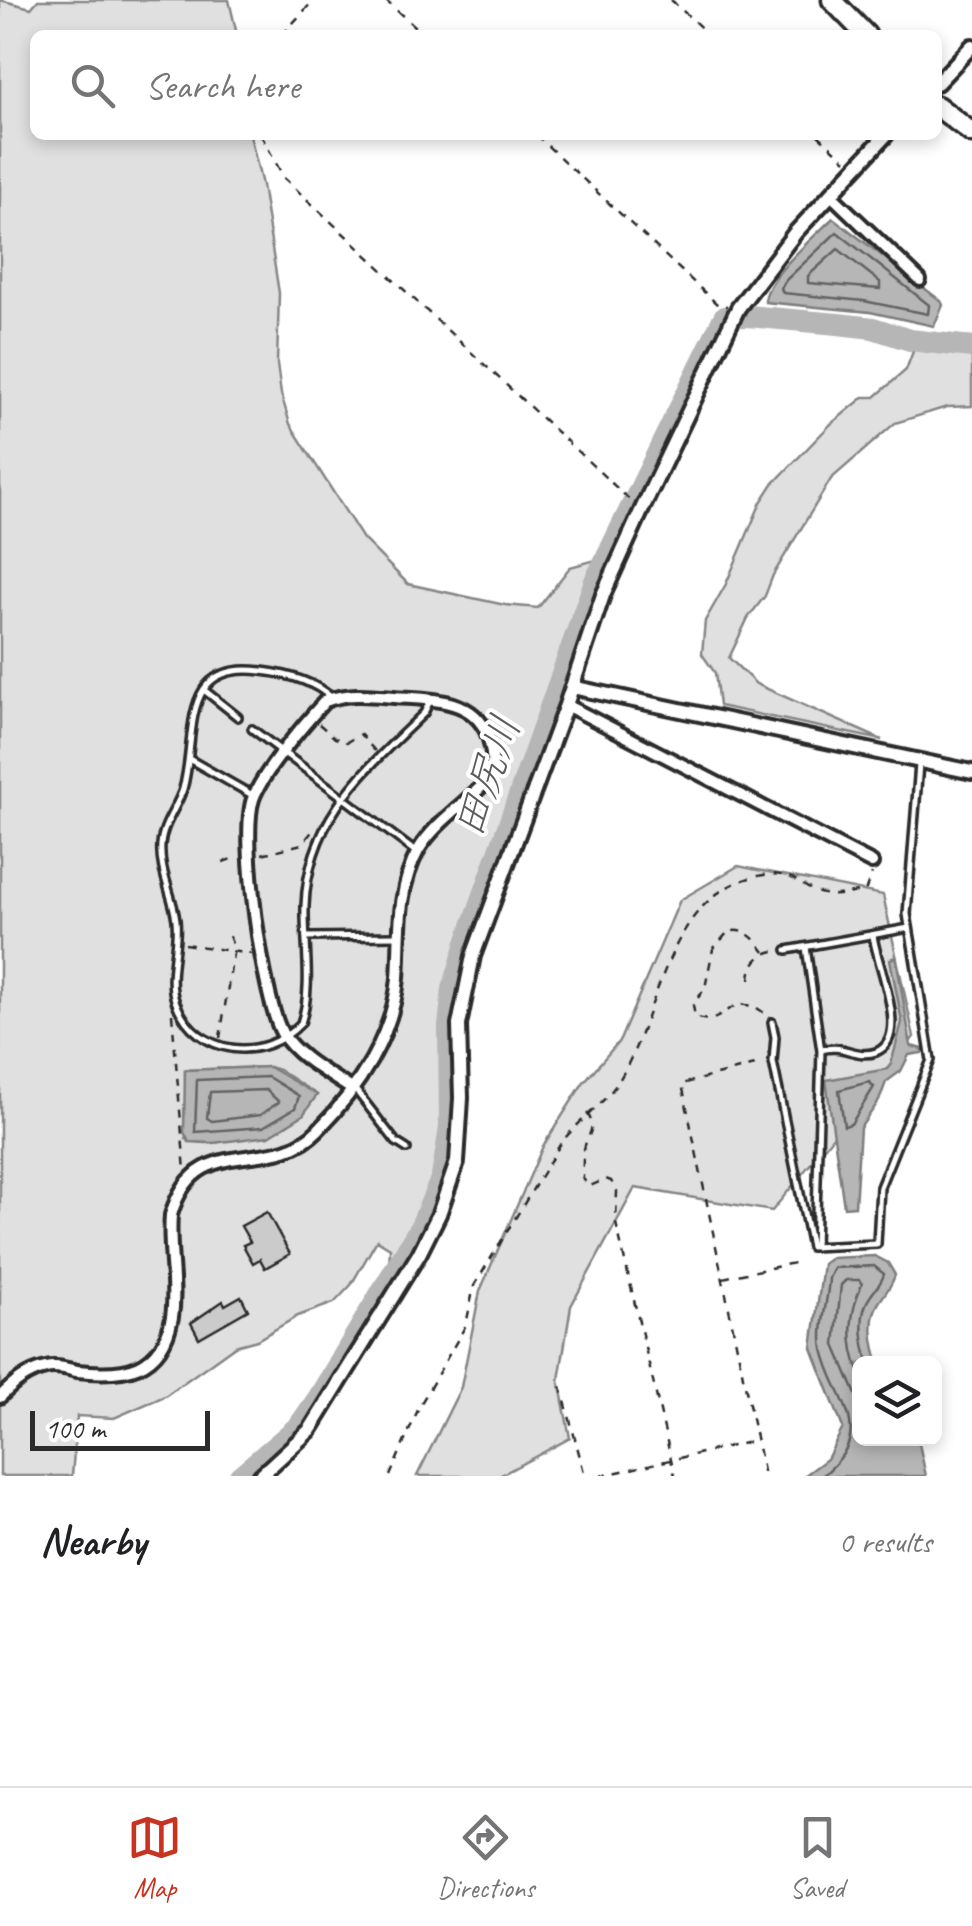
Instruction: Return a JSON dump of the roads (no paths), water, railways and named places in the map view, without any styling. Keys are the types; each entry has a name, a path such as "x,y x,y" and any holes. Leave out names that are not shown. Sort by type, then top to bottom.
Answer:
{"main road":[{"path":"832,0 861,30"},
{"path":"942,110 972,133"}],"street":[{"path":"942,77 972,46"},
{"path":"260,1476 310,1430 419,1254 439,1214 457,1162 460,1025 467,977 603,595 643,507 738,308 795,232 881,140"},
{"path":"830,195 920,280"},
{"path":"572,687 972,772"},
{"path":"0,1397 21,1378 45,1368 112,1374 126,1372 153,1358 172,1317 171,1216 188,1182 204,1168 222,1160 298,1148 354,1089 394,1006 400,901 418,853 487,781 493,767 489,738 482,723 472,712 446,701 356,694 332,698 312,715 284,753 254,796 249,815 248,855 271,1004 285,1037 310,1060 354,1089"},
{"path":"566,705 872,863"}],"lane":[{"path":"332,698 314,685 259,670 235,669 204,690 193,709 182,790 160,849 176,920 173,993 185,1020 218,1046 255,1050 285,1037 301,1023 307,889 318,845 342,797 378,755 424,713 430,700"},
{"path":"204,690 238,717"},
{"path":"252,728 418,853"},
{"path":"188,760 254,796"},
{"path":"772,1022 773,1062 811,1248 876,1244 880,1187 931,1060 907,914 919,761"},
{"path":"787,950 909,928"},
{"path":"820,1051 837,1047 864,1054 878,1051 892,1031 893,1010 873,935"},
{"path":"306,937 399,936"},
{"path":"806,947 820,1051 815,1247"},
{"path":"354,1089 396,1142 407,1149"}],"water":[{"path":"833,218 941,301 943,305 934,326 870,312 765,302 773,281"},
{"path":"896,957 911,1046 923,1049 922,1053 909,1055 901,1071 886,1082 879,1101 860,1128 855,1206 844,1207 826,1080 887,1069 891,1064 902,1022 890,959"},
{"path":"269,1067 317,1095 303,1115 269,1136 189,1142 184,1132 185,1070"},
{"path":"875,1256 888,1263 895,1275 873,1318 877,1356 852,1356 852,1446 920,1446 926,1476 804,1476 827,1459 843,1428 812,1348 823,1264 831,1258"}],"waterway":[{"name":"田尻川","path":"240,1476 299,1426 319,1397 421,1226 442,1177 450,1128 449,1027 453,989 467,943 595,581 724,317 873,328 910,340 972,347"}]}
